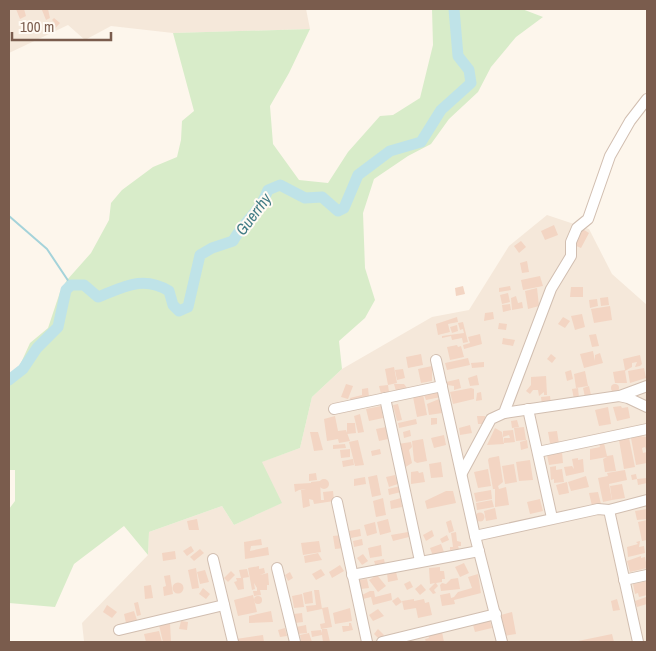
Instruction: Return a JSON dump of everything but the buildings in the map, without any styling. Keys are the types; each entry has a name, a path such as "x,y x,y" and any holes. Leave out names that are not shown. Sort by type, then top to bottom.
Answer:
{"street":[{"path":"504,413 551,289 571,256 571,242 577,228 588,219 610,156 630,121 647,99"},
{"path":"436,360 475,536 502,642"},
{"path":"334,409 442,386"},
{"path":"462,473 491,419 504,413 619,396 647,387 647,401"},
{"path":"619,396 647,407"},
{"path":"385,398 420,561"},
{"path":"528,409 552,518"},
{"path":"538,452 647,429"},
{"path":"475,536 598,509 609,510 647,500"},
{"path":"337,502 366,642"},
{"path":"609,510 637,640 647,635"},
{"path":"352,575 479,551"},
{"path":"213,559 233,642"},
{"path":"277,568 295,642"},
{"path":"624,580 647,575"},
{"path":"118,630 224,605"},
{"path":"382,642 496,614"}],"shaded area":[{"path":"9,9 306,9 310,29 173,33 111,26 85,40 68,25 9,53"},
{"path":"547,215 589,229 612,274 647,305 647,642 84,641 82,623 148,555 149,532 222,506 234,525 281,503 261,462 300,448 312,397 342,369 432,317 469,310 509,246"}],"green space":[{"path":"432,9 522,9 543,17 516,37 491,67 478,92 449,119 431,144 408,156 374,179 363,213 365,268 375,300 365,318 339,341 342,369 312,397 300,448 262,462 282,503 234,525 222,506 149,532 148,555 124,526 74,564 55,607 9,603 9,509 15,501 15,470 9,470 9,375 20,365 30,343 48,328 60,292 67,280 91,253 109,220 111,203 122,190 153,167 177,157 181,140 182,121 194,111 173,33 310,29 289,73 270,106 273,144 299,180 328,183 348,152 380,116 393,115 420,98 433,45"}],"waterway":[{"name":"Guerrhy","path":"9,380 23,369 37,348 58,327 66,290 71,285 84,285 98,297 134,284 142,283 160,286 169,291 173,305 179,311 188,307 200,255 212,248 233,241 261,204 268,190 280,185 305,198 322,197 338,211 344,208 358,175 390,151 421,142 441,110 471,83 469,70 458,56 454,9"},
{"path":"9,216 47,249 71,285"}]}
